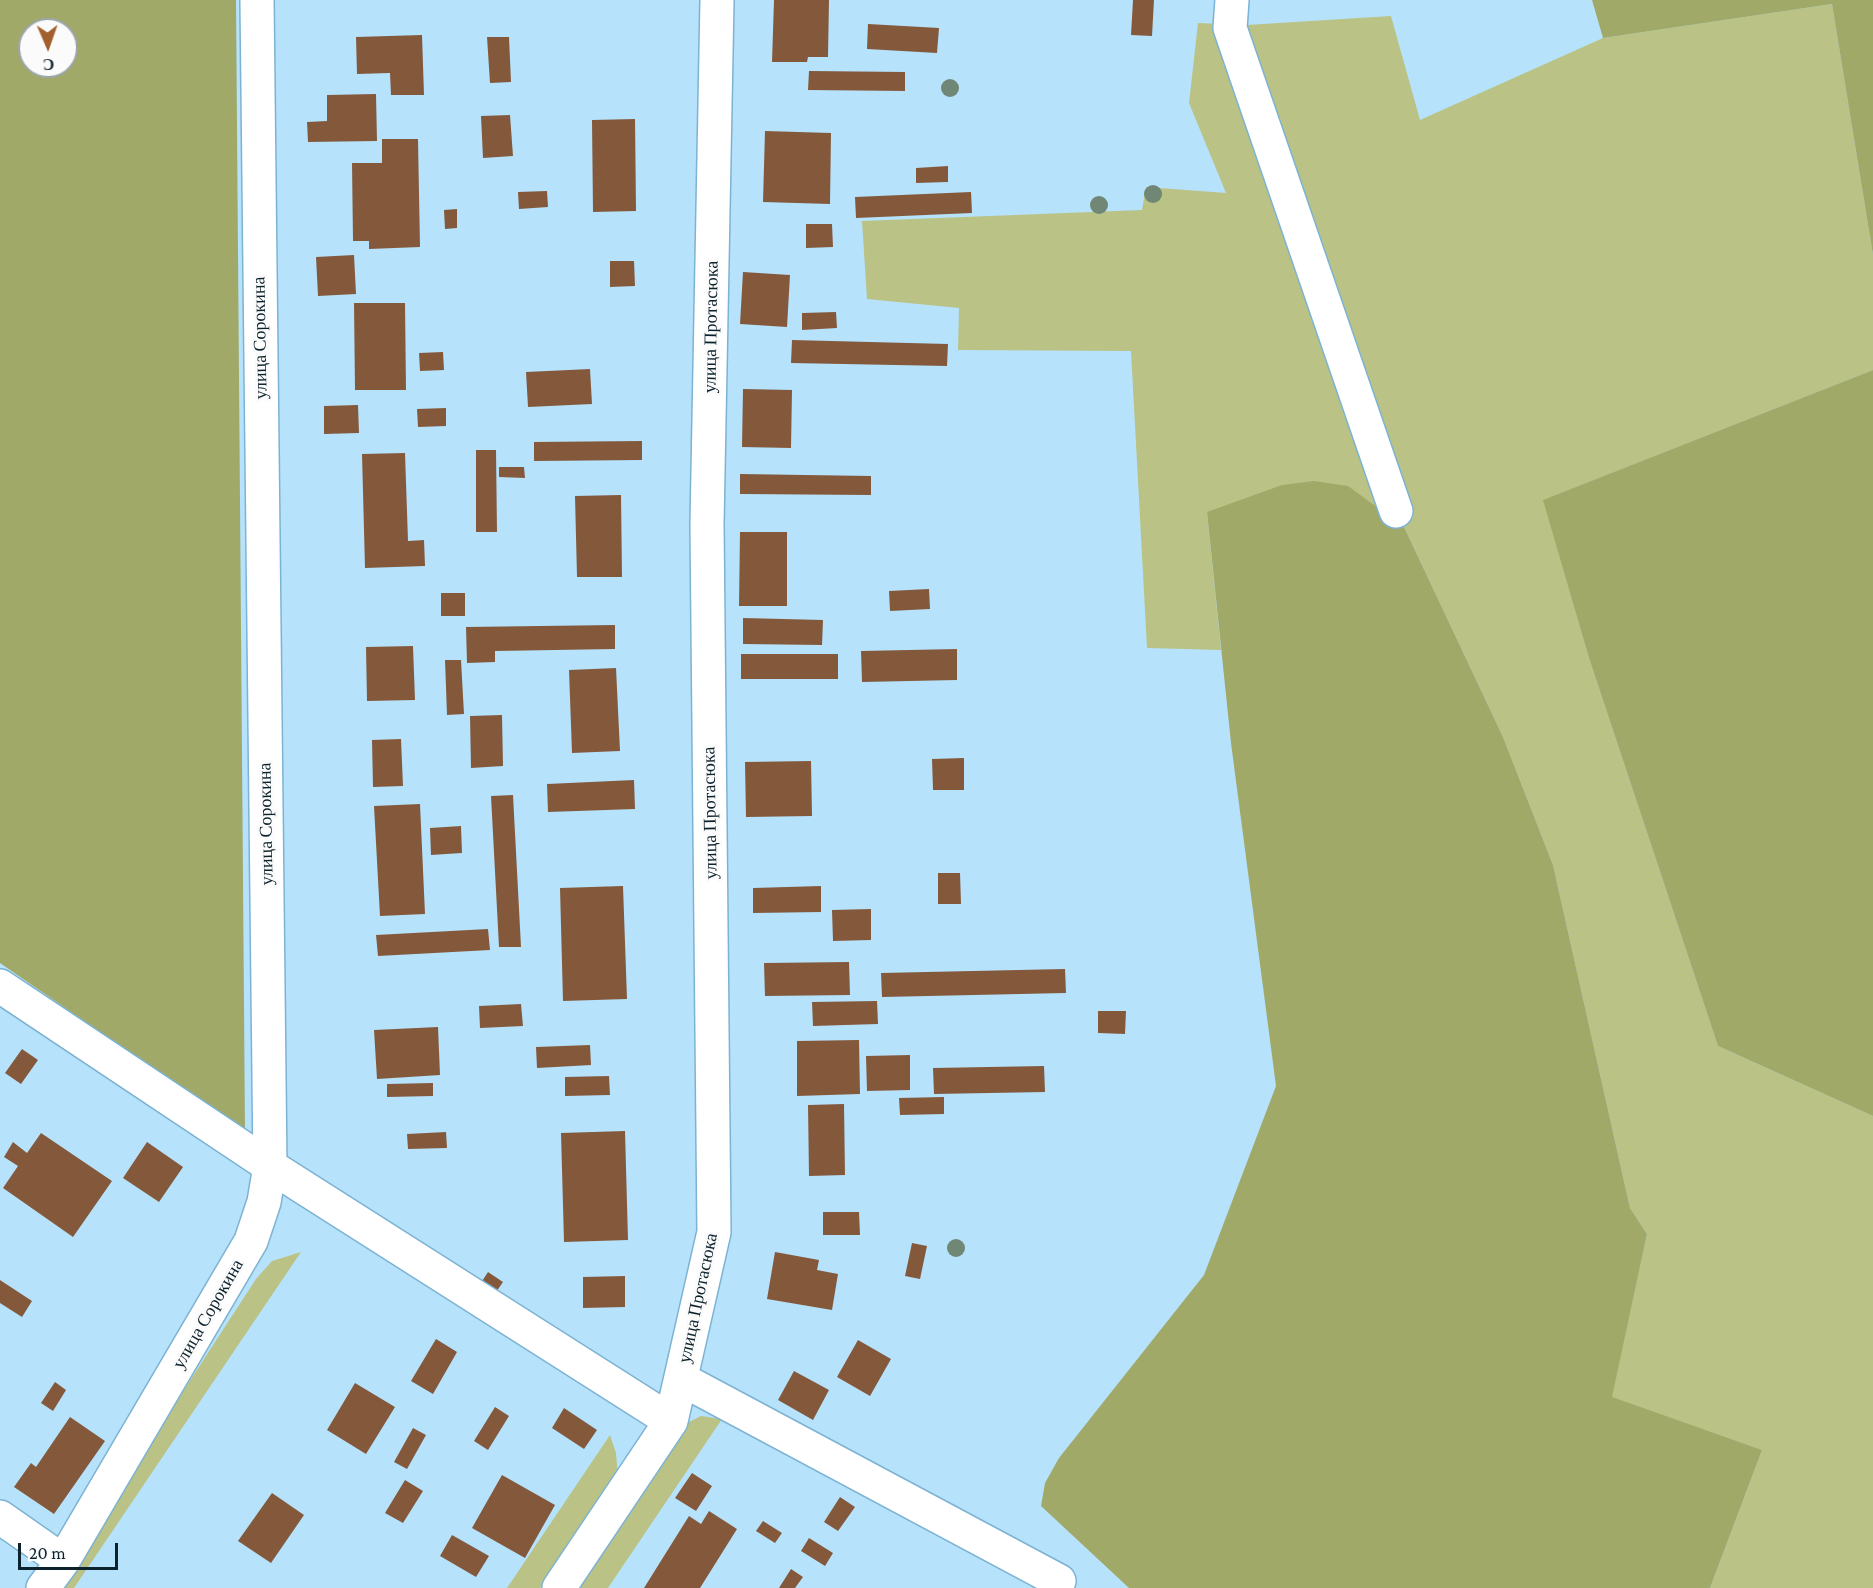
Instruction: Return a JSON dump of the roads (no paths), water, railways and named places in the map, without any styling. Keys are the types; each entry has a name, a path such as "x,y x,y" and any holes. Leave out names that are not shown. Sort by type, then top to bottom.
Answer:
{"street":[{"name":"улица Сорокина","path":"43,1588 63,1561 251,1241 264,1202 270,1166 257,0"},
{"name":"улица Протасюка","path":"560,1588 671,1421 714,1232 707,524 717,0"},
{"path":"1232,0 1230,28 1396,511"},
{"path":"0,986 270,1166 671,1421"},
{"path":"681,1379 1059,1581 1055,1588"},
{"path":"0,1517 63,1561"}]}
